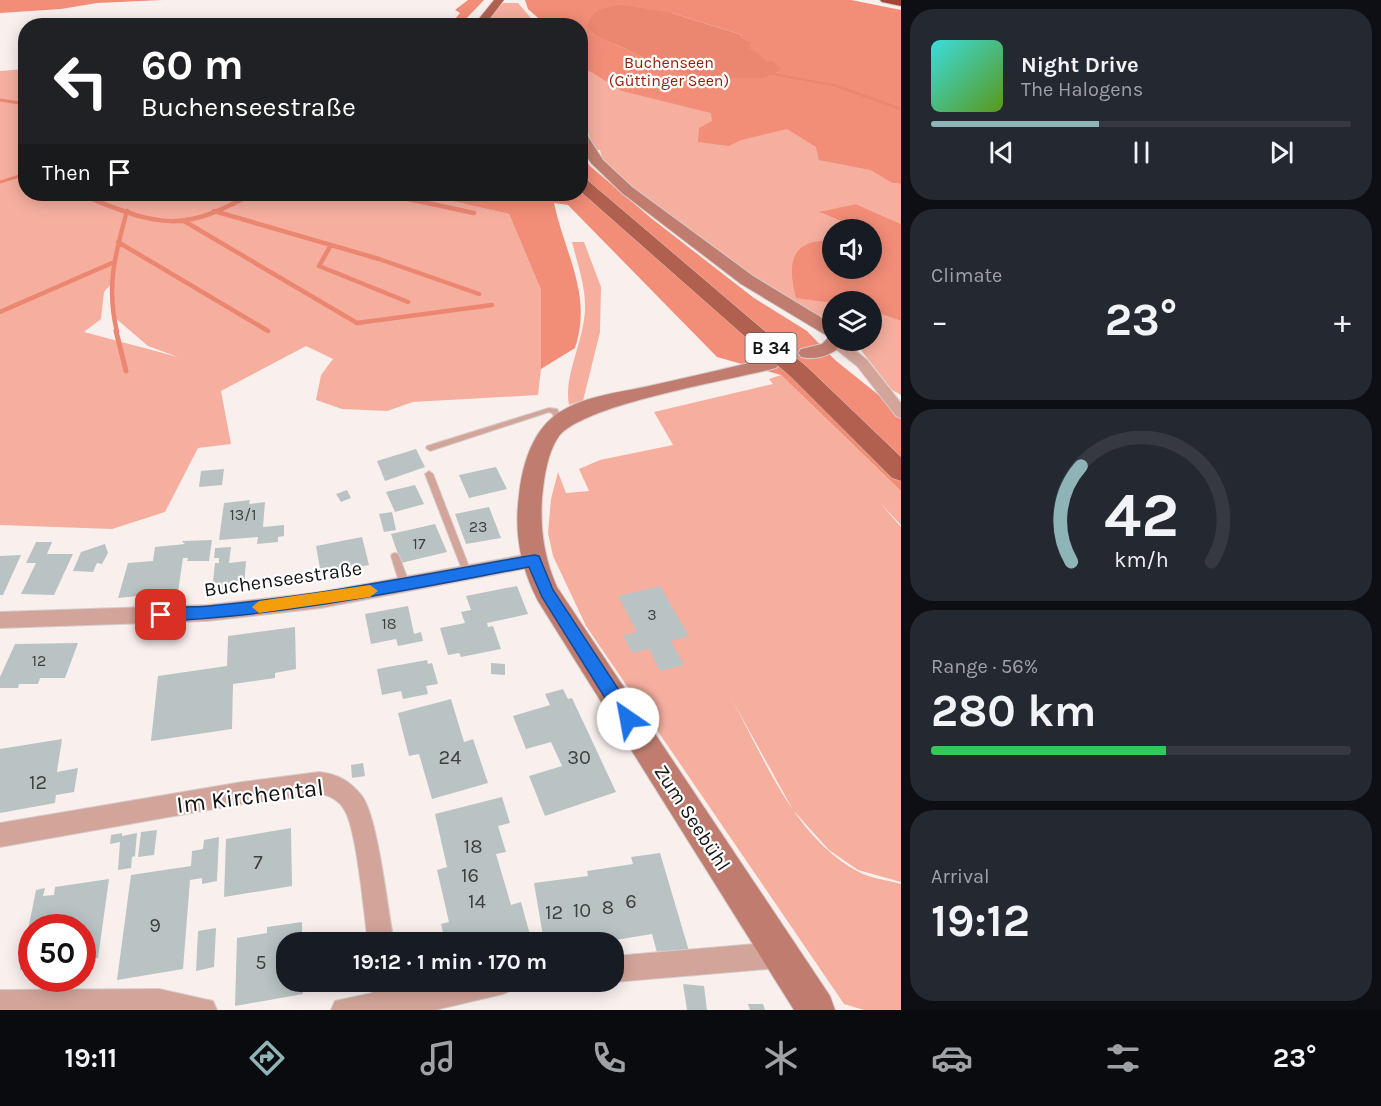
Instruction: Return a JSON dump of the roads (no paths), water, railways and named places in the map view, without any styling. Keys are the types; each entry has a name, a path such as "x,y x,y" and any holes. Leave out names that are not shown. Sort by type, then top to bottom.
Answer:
{"highway":[{"path":"886,0 901,3"}],"main road":[{"path":"484,18 499,0"},
{"path":"588,147 598,163 627,190 747,280 822,329"},
{"name":"B 34","path":"588,189 800,372 901,472"},
{"path":"808,353 822,350"},
{"name":"Zum Seebühl","path":"769,364 590,407 561,422 543,446 535,472 529,507 534,560 547,593 816,1010"}],"street":[{"path":"850,351 899,409"},
{"name":"Buchenseestraße","path":"0,620 207,613 321,600 534,560"},
{"name":"Im Kirchental","path":"0,835 242,793 319,783 335,785 355,805 364,836 379,932"},
{"path":"624,968 780,955"},
{"path":"344,1010 386,998 441,996 458,992"},
{"path":"0,1003 159,1002 204,1010"}],"lane":[{"path":"430,448 549,410 554,411 561,422"},
{"path":"429,474 467,572"},
{"path":"395,556 405,585"}],"waterway":[{"path":"773,74 836,86"},
{"path":"836,86 901,109"},
{"path":"0,100 18,103"},
{"path":"0,182 18,176"},
{"path":"97,201 127,212"},
{"path":"216,211 238,201"},
{"path":"418,201 474,213"},
{"path":"127,212 163,221 178,221 216,211"},
{"path":"216,211 331,245"},
{"path":"119,243 127,212"},
{"path":"184,221 357,323 492,305"},
{"path":"117,332 112,285 119,243"},
{"path":"119,243 268,331"},
{"path":"331,245 379,259 479,294"},
{"path":"331,245 319,266 408,302"},
{"path":"0,312 112,263"},
{"path":"116,331 126,371"}],"park label":[{"name":"Buchenseen (Güttinger Seen)","path":"669,71"}]}
